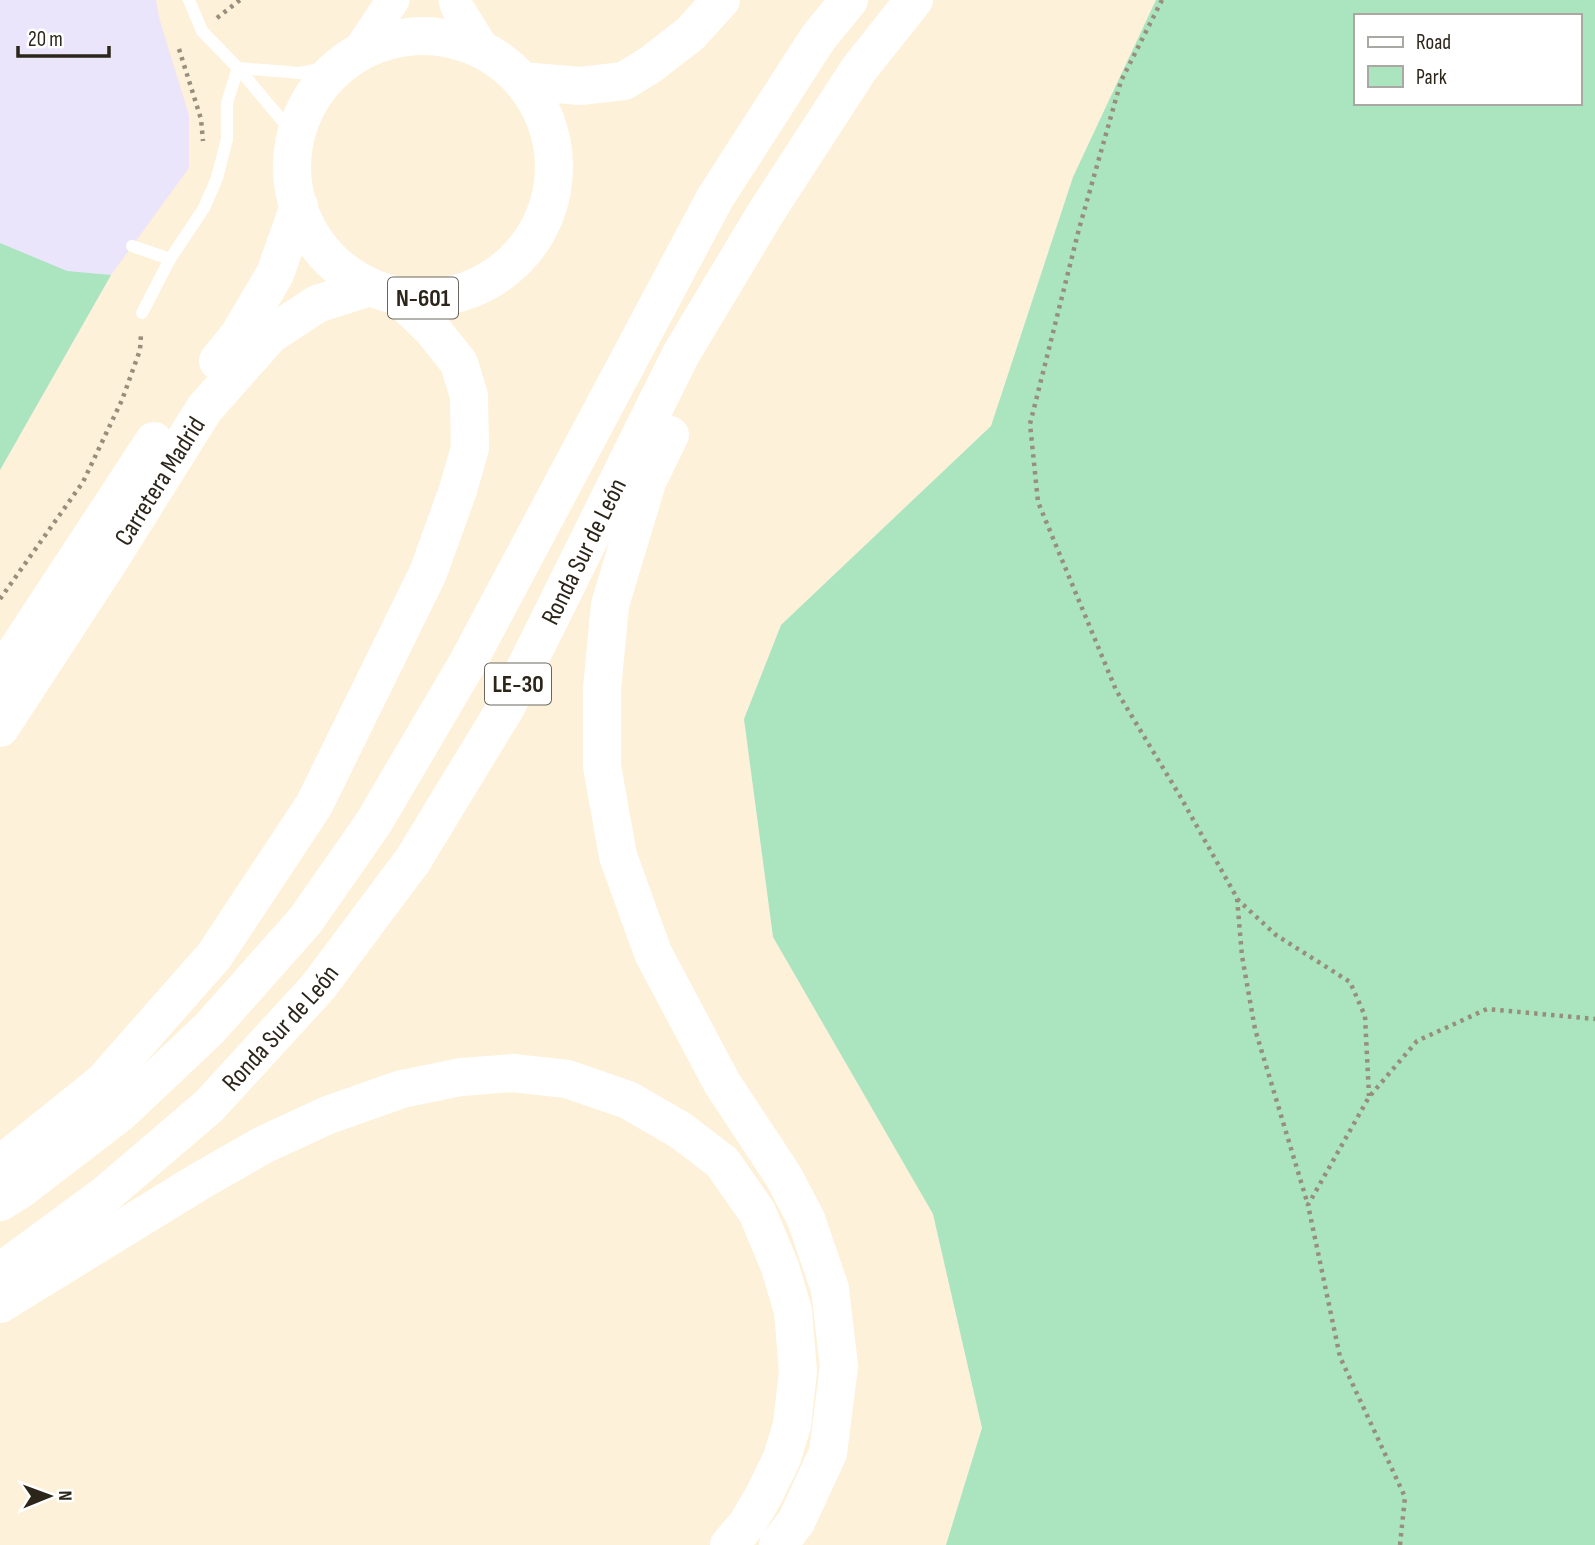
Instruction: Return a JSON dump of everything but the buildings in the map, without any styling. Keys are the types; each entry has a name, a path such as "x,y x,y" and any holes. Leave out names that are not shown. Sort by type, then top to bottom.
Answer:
{"highway":[{"path":"522,81 580,86 624,81 691,34 721,0"},
{"name":"Ronda Sur de León","path":"0,1202 21,1189 120,1112 209,1029 305,921 374,822 468,662 715,198 818,38 849,0"},
{"name":"Ronda Sur de León","path":"0,1272 106,1194 209,1106 318,987 413,860 506,706 681,354 765,214 859,69 914,0"},
{"name":"N-601","path":"401,35 443,36 483,50 504,63 522,81 543,116 554,155 551,196 537,234 512,267 478,290 439,299 383,293 337,267 312,237 299,206 293,171 296,137 305,110 316,87 347,57 401,35"},
{"name":"Carretera Madrid","path":"0,676 155,439 239,335 275,274 299,206"},
{"path":"765,214 721,332 648,482 610,605 602,688 602,766 618,856 653,953 722,1083 785,1177 806,1219 830,1289 839,1366 828,1453 796,1522 778,1545"},
{"path":"0,1165 103,1082 214,957 314,805 428,573 470,448 469,396 459,363 431,328 383,293"},
{"name":"Carretera Madrid","path":"0,728 205,408 270,335 317,304 383,293"},
{"path":"0,1304 263,1145 328,1115 402,1089 461,1077 513,1073 567,1079 628,1100 680,1130 722,1162 757,1212 780,1267 793,1311 798,1370 792,1425 782,1458 764,1495 747,1524 729,1545"}],"main road":[{"path":"347,57 393,0"},
{"path":"455,0 457,8 483,50"}],"lane":[{"path":"189,0 202,31 238,68 296,137"},
{"path":"238,68 300,73 347,57"},
{"path":"142,313 170,259 204,208 217,178 227,139 227,103 238,68"},
{"path":"132,246 170,259"}],"path":[{"path":"214,21 240,0"},
{"path":"1162,0 1121,82 1079,229 1030,424 1038,502 1116,690 1237,898 1276,935 1349,982 1365,1016 1369,1097"},
{"path":"179,49 201,119 204,145"},
{"path":"0,599 83,482 122,400 136,362 140,350 142,313"},
{"path":"1237,898 1242,956 1255,1030 1308,1205 1340,1357 1405,1497 1400,1545"},
{"path":"1308,1205 1369,1097 1417,1041 1487,1009 1595,1019"}],"shaded area":[{"path":"0,0 156,0 189,115 189,168 111,275 0,470"}],"green space":[{"path":"1156,0 1595,0 1595,1545 946,1545 982,1428 933,1214 773,937 744,719 781,625 991,426 1073,177"},
{"path":"0,243 67,271 111,275 0,470"}]}
